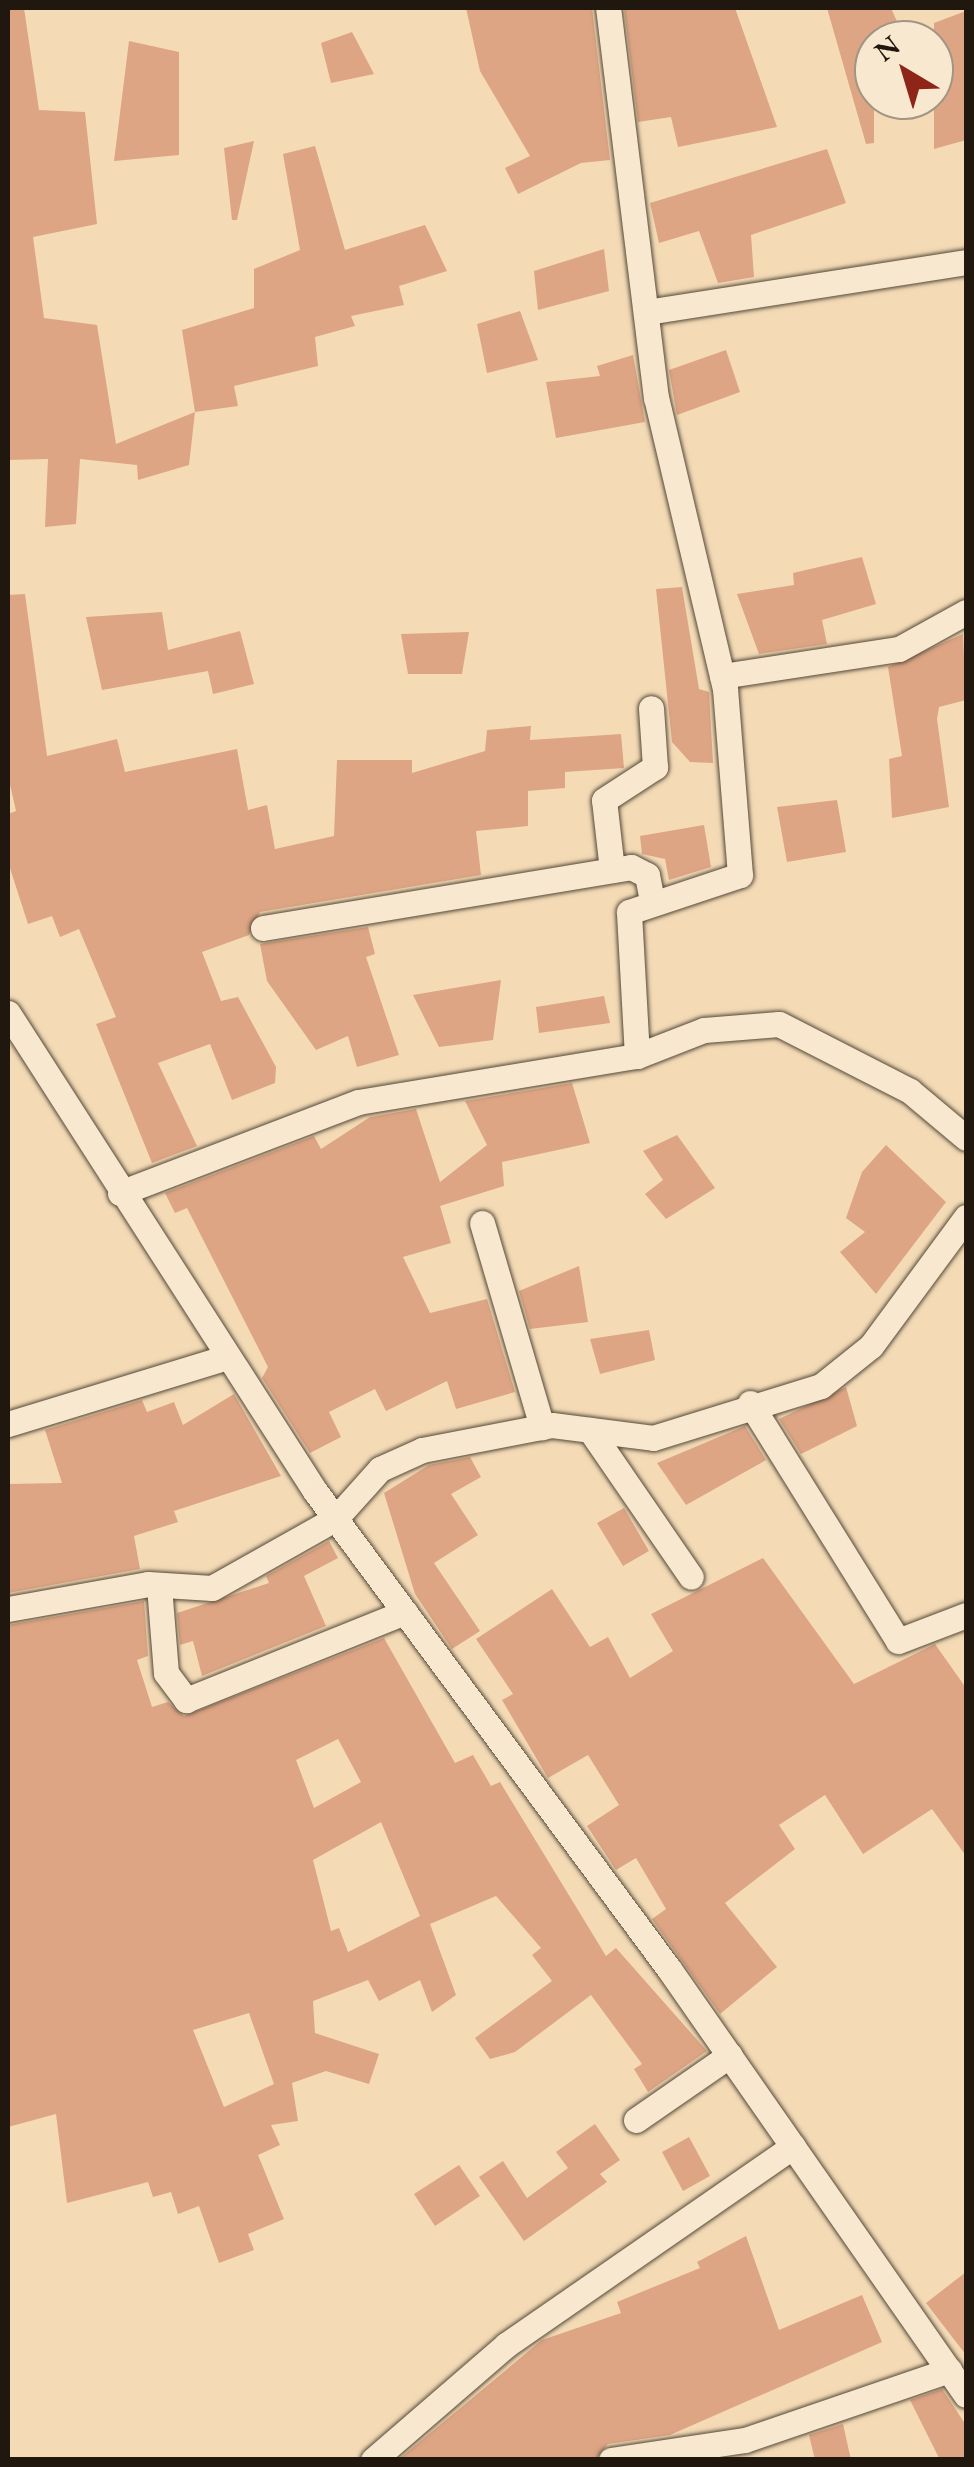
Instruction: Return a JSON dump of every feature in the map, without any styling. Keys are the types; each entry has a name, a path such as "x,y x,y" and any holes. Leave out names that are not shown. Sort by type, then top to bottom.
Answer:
{"street":[{"path":"608,8 656,398 722,676 744,862 720,884 652,900 629,912 636,1056"},
{"path":"647,312 966,262"},
{"path":"722,676 898,649 966,612"},
{"path":"612,870 604,800 655,767 651,708"},
{"path":"263,928 612,870 642,870 652,900"},
{"path":"8,1013 224,1358 327,1507 730,2056 966,2395"},
{"path":"120,1192 358,1102 636,1056 704,1030 779,1024 910,1091 966,1138"},
{"path":"8,1609 159,1586 212,1588 380,1469 537,1408 590,1430 653,1438 750,1403 821,1386 871,1346 966,1217"},
{"path":"482,1223 537,1408"},
{"path":"8,1424 224,1358"},
{"path":"750,1403 898,1641 966,1615"},
{"path":"590,1430 691,1576"},
{"path":"159,1586 166,1673 186,1700 405,1612"},
{"path":"636,2120 730,2056"},
{"path":"373,2460 506,2345 793,2146"},
{"path":"610,2460 745,2440 949,2370"}],"building":[{"path":"8,8 24,8 39,110 85,112 97,224 33,237 44,318 97,325 116,444 195,412 189,465 138,480 137,465 80,459 76,524 45,527 48,459 8,460"},
{"path":"466,8 592,8 610,160 581,163 518,194 505,168 530,156 480,71"},
{"path":"624,8 735,8 777,127 678,147 671,117 638,122"},
{"path":"827,8 891,8 896,20 854,20 854,102"},
{"path":"966,11 966,140 934,149 934,120 954,120 954,20 942,20"},
{"path":"352,32 374,74 331,83 321,43"},
{"path":"129,41 179,52 179,155 114,161"},
{"path":"859,120 874,120 874,143 866,144"},
{"path":"254,141 237,220 232,220 224,148"},
{"path":"315,146 345,250 425,225 447,271 399,286 404,305 351,316 355,326 315,337 318,366 234,386 238,406 195,412 182,330 254,308 254,269 300,250 283,154"},
{"path":"827,149 846,203 751,235 754,277 718,283 699,231 659,243 650,203"},
{"path":"604,249 609,291 538,310 534,271"},
{"path":"520,311 538,360 487,373 477,324"},
{"path":"726,350 740,392 677,415 669,370"},
{"path":"633,355 645,422 556,438 546,382 600,376 597,366"},
{"path":"862,557 876,604 822,620 827,644 759,654 737,594 794,585 793,573"},
{"path":"682,587 699,689 709,692 713,763 690,762 672,742 656,589"},
{"path":"25,594 47,756 117,739 125,772 237,749 248,810 267,805 275,849 334,836 337,760 412,760 412,773 485,751 487,730 531,726 530,740 621,734 624,768 565,772 565,788 528,791 528,826 476,831 481,875 260,912 249,935 202,952 221,1001 238,997 276,1067 275,1083 232,1100 210,1044 158,1063 197,1146 152,1163 96,1024 116,1017 79,929 60,937 52,916 28,924 8,862 8,814 16,811 8,776 8,595"},
{"path":"162,612 168,650 240,631 254,684 213,694 208,671 102,690 86,617"},
{"path":"469,632 462,674 408,674 401,634"},
{"path":"963,634 966,700 939,707 937,719 949,807 892,818 889,759 902,756 888,667"},
{"path":"837,800 846,852 787,862 777,807"},
{"path":"704,825 711,867 669,880 665,859 642,854 640,836"},
{"path":"368,927 375,954 366,957 399,1055 357,1067 348,1036 316,1050 267,981 260,944"},
{"path":"501,980 493,1040 439,1047 413,995"},
{"path":"604,996 610,1023 539,1033 536,1007"},
{"path":"572,1083 590,1143 502,1162 504,1186 440,1206 451,1243 403,1257 430,1313 487,1299 515,1392 456,1409 447,1381 386,1411 375,1389 329,1412 341,1437 310,1453 262,1378 268,1367 187,1208 175,1213 165,1193 314,1136 321,1149 370,1117 416,1109 440,1182 487,1145 465,1101"},
{"path":"677,1135 715,1188 666,1219 645,1194 663,1180 643,1151"},
{"path":"886,1145 946,1202 876,1294 840,1252 865,1232 846,1218 862,1172"},
{"path":"579,1266 588,1322 530,1329 519,1291"},
{"path":"649,1330 655,1360 600,1374 590,1339"},
{"path":"846,1387 857,1426 801,1454 779,1419"},
{"path":"234,1394 281,1476 174,1511 178,1522 134,1536 140,1569 8,1593 8,1484 62,1483 45,1430 142,1400 147,1412 174,1402 183,1425"},
{"path":"745,1426 766,1460 686,1505 657,1463"},
{"path":"470,1457 481,1477 451,1494 478,1535 434,1563 480,1631 452,1649 415,1594 384,1493 429,1465"},
{"path":"624,1508 649,1551 623,1566 597,1523"},
{"path":"329,1541 338,1558 304,1576 326,1626 202,1676 193,1641 180,1645 177,1613 269,1583 266,1576"},
{"path":"763,1558 854,1684 935,1644 966,1688 966,1856 932,1809 863,1854 825,1795 779,1825 795,1849 725,1903 777,1967 720,2014 652,1919 666,1909 636,1858 616,1870 587,1826 619,1805 588,1755 548,1778 502,1700 513,1694 476,1639 552,1589 590,1647 608,1637 630,1678 673,1651 651,1614"},
{"path":"144,1601 148,1656 137,1660 152,1707 168,1702 184,1716 384,1638 455,1763 473,1755 491,1786 500,1782 606,1956 616,1948 707,2051 648,2092 634,2069 642,2064 591,1995 515,2052 490,2059 475,2038 552,1981 532,1955 541,1948 496,1896 430,1924 456,1995 432,2012 420,1980 379,2001 368,1980 313,2001 315,2033 379,2054 369,2084 326,2071 292,2083 298,2121 271,2125 280,2145 258,2155 284,2219 248,2234 254,2250 219,2263 199,2206 178,2214 171,2192 153,2197 148,2182 67,2203 56,2114 8,2127 8,1625","holes":["338,1739 361,1782 314,1808 296,1760","381,1822 420,1916 348,1952 339,1928 331,1931 313,1860","249,2013 274,2084 224,2107 193,2030"]},
{"path":"595,2124 620,2160 600,2174 607,2182 524,2241 479,2177 503,2161 527,2198 568,2168 556,2152"},
{"path":"689,2137 710,2176 683,2191 662,2152"},
{"path":"459,2165 480,2196 435,2226 414,2194"},
{"path":"746,2236 779,2330 862,2295 882,2342 670,2435 608,2444 595,2460 398,2460 542,2340 621,2313 617,2302 700,2268 697,2262"},
{"path":"966,2272 966,2355 926,2303"},
{"path":"942,2389 966,2425 966,2460 940,2460 910,2400"},
{"path":"843,2424 851,2460 815,2460 809,2435"}]}
